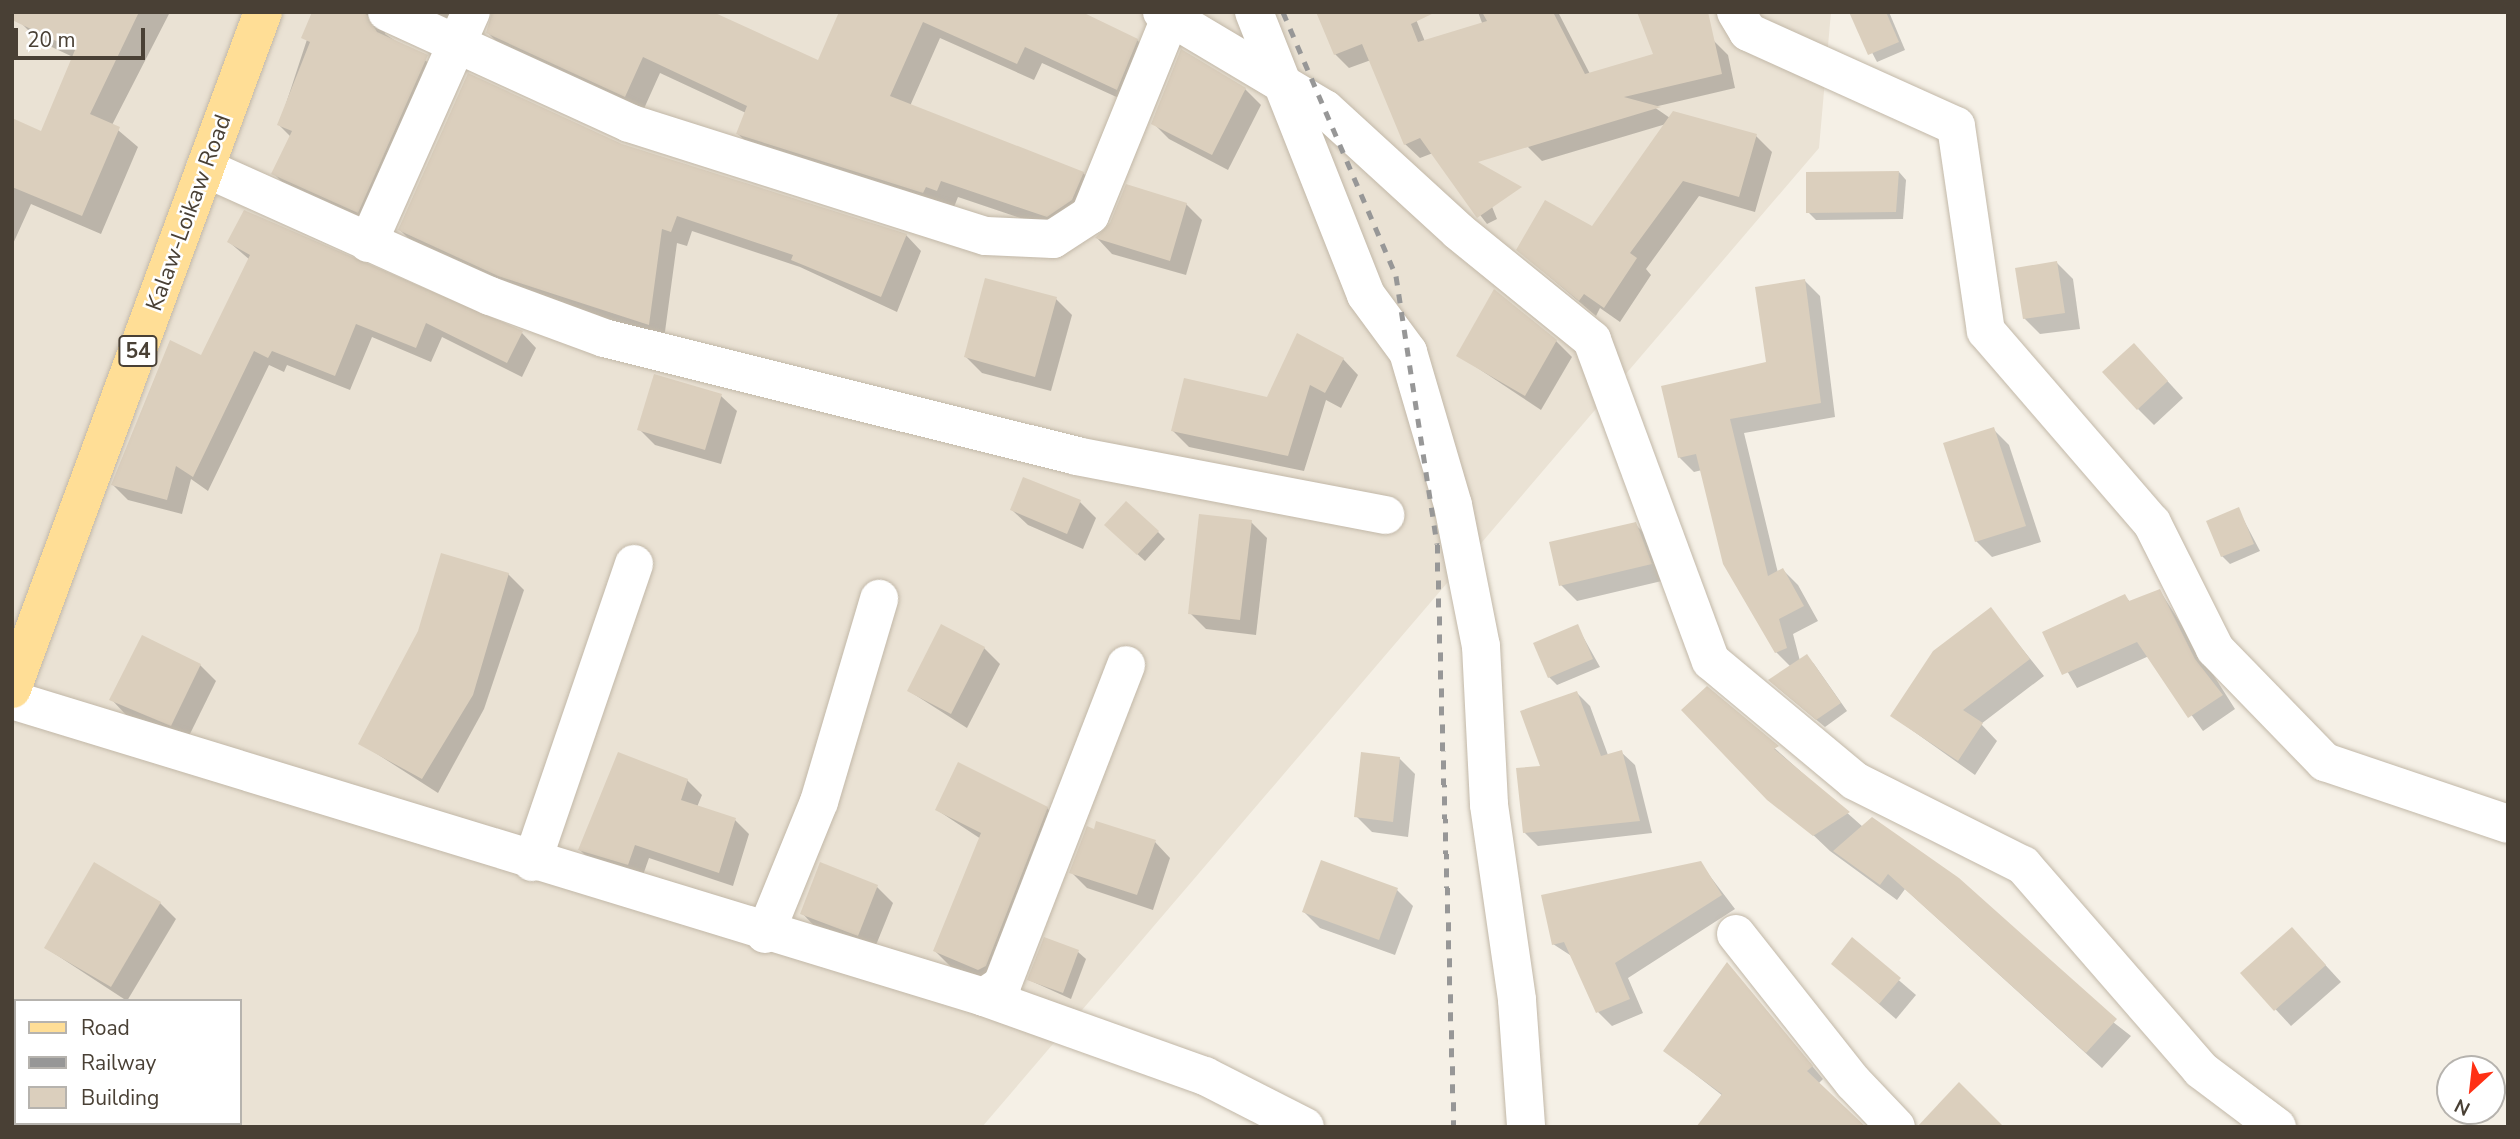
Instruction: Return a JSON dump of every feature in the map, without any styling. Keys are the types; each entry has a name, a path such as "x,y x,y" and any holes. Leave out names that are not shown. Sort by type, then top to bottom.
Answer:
{"main road":[{"name":"Kalaw-Loikaw Road","path":"12,689 263,12"}],"street":[{"path":"387,12 456,47 629,123 986,236 1053,239 1090,215 1167,14 1325,109 1458,231 1592,340 1711,661 1855,781 2024,865 2201,1070 2277,1127"},
{"path":"368,243 471,12"},
{"path":"1254,12 1286,86 1366,295 1408,352 1453,505 1481,646 1489,805 1517,1000 1526,1127"},
{"path":"1736,12 1748,32 1956,126 1986,331 2152,523 2215,649 2325,762 2508,824"},
{"path":"205,168 368,243 604,338 710,368 1076,456 1385,515"},
{"path":"532,862 634,564"},
{"path":"765,934 819,802 879,599"},
{"path":"984,997 1002,985 1126,665"},
{"path":"12,700 765,934 984,997 1205,1076 1304,1127"},
{"path":"1736,934 1853,1083 1896,1127"}],"shaded area":[{"path":"12,12 1831,12 1819,148 982,1127 12,1127"}],"building":[{"path":"12,12 139,12 90,114 120,127 82,216 12,187 12,118 41,131 75,50 12,20"},
{"path":"312,12 365,12 377,32 428,55 358,213 271,174 292,131 277,125 310,42 301,38"},
{"path":"492,12 713,12 818,60 839,12 1082,12 1138,39 1117,90 1025,47 1017,64 923,22 890,96 1084,172 1072,200 1047,217 941,181 937,191 926,187 923,193 736,134 747,106 643,57 625,97 486,33"},
{"path":"1316,12 1436,12 1411,24 1418,42 1487,21 1482,12 1553,12 1585,74 1653,54 1637,12 1708,12 1722,74 1624,97 1661,107 1478,162 1522,187 1477,218 1420,138 1404,145 1362,44 1334,55"},
{"path":"1849,12 1886,12 1899,42 1868,55"},
{"path":"1181,49 1246,88 1212,155 1151,124"},
{"path":"468,73 622,144 907,234 881,297 791,260 793,255 677,216 671,232 662,229 649,325 498,276 398,230"},
{"path":"1673,111 1757,134 1739,197 1683,181 1630,253 1637,258 1604,308 1584,294 1579,301 1516,250 1545,200 1592,226"},
{"path":"1899,171 1896,212 1806,213 1806,172"},
{"path":"1126,184 1187,203 1170,261 1095,238 1110,223"},
{"path":"244,210 523,331 507,363 426,323 416,348 356,324 335,376 272,351 268,358 254,351 193,477 176,466 167,500 111,485 170,340 201,355 250,255 227,242"},
{"path":"2057,261 2065,313 2023,319 2015,268"},
{"path":"985,278 1057,297 1035,377 964,357"},
{"path":"1805,279 1821,403 1730,419 1768,576 1783,568 1804,606 1779,619 1787,648 1775,653 1723,564 1696,454 1678,458 1661,386 1766,362 1755,287"},
{"path":"1494,289 1557,340 1525,396 1456,356"},
{"path":"1297,333 1344,358 1325,393 1310,385 1288,456 1171,431 1184,378 1267,397"},
{"path":"2134,343 2168,381 2137,410 2102,372"},
{"path":"654,374 722,394 705,450 637,430"},
{"path":"1994,427 2026,526 1975,542 1943,443"},
{"path":"1023,477 1081,500 1067,534 1010,510"},
{"path":"1126,501 1159,531 1137,555 1104,525"},
{"path":"2239,507 2254,544 2221,557 2206,521"},
{"path":"1199,514 1252,520 1240,620 1188,614"},
{"path":"1636,522 1652,564 1559,586 1549,542"},
{"path":"441,553 509,573 473,695 422,779 358,744 418,631"},
{"path":"2160,589 2195,659 2223,695 2188,718 2137,642 2062,675 2042,632 2125,594 2129,601"},
{"path":"1991,607 2030,659 1963,710 1983,723 1958,761 1890,716 1933,651"},
{"path":"941,624 985,647 951,714 907,691"},
{"path":"1578,624 1593,659 1548,678 1533,643"},
{"path":"142,635 201,664 171,726 109,700"},
{"path":"1807,654 1841,703 1816,720 1768,680"},
{"path":"1707,686 1779,746 1774,749 1850,812 1813,836 1767,800 1681,710"},
{"path":"1577,691 1601,756 1622,750 1640,821 1523,833 1516,768 1540,766 1520,711"},
{"path":"618,752 688,779 681,800 736,818 719,873 635,845 628,865 578,850"},
{"path":"1361,752 1400,757 1393,822 1354,817"},
{"path":"958,762 1048,807 986,966 978,970 933,951 981,833 935,810"},
{"path":"1872,817 1959,878 2117,1019 2086,1053 1888,874 1880,885 1833,851"},
{"path":"1096,821 1156,840 1137,895 1069,873 1087,826 1094,829"},
{"path":"1321,860 1398,888 1379,940 1302,912"},
{"path":"1701,861 1722,895 1615,963 1630,999 1596,1013 1564,942 1552,945 1541,895"},
{"path":"94,862 161,902 111,987 44,948"},
{"path":"820,862 878,885 858,936 800,914"},
{"path":"2292,927 2326,965 2274,1011 2240,973"},
{"path":"1044,937 1079,950 1063,993 1027,980"},
{"path":"1852,937 1901,978 1879,1004 1831,964"},
{"path":"1727,962 1813,1066 1807,1071 1866,1127 1696,1127 1722,1094 1663,1051"},
{"path":"1959,1082 2004,1127 1917,1127"}],"railway":[{"path":"1283,12 1396,276 1437,544 1454,1127"}]}
